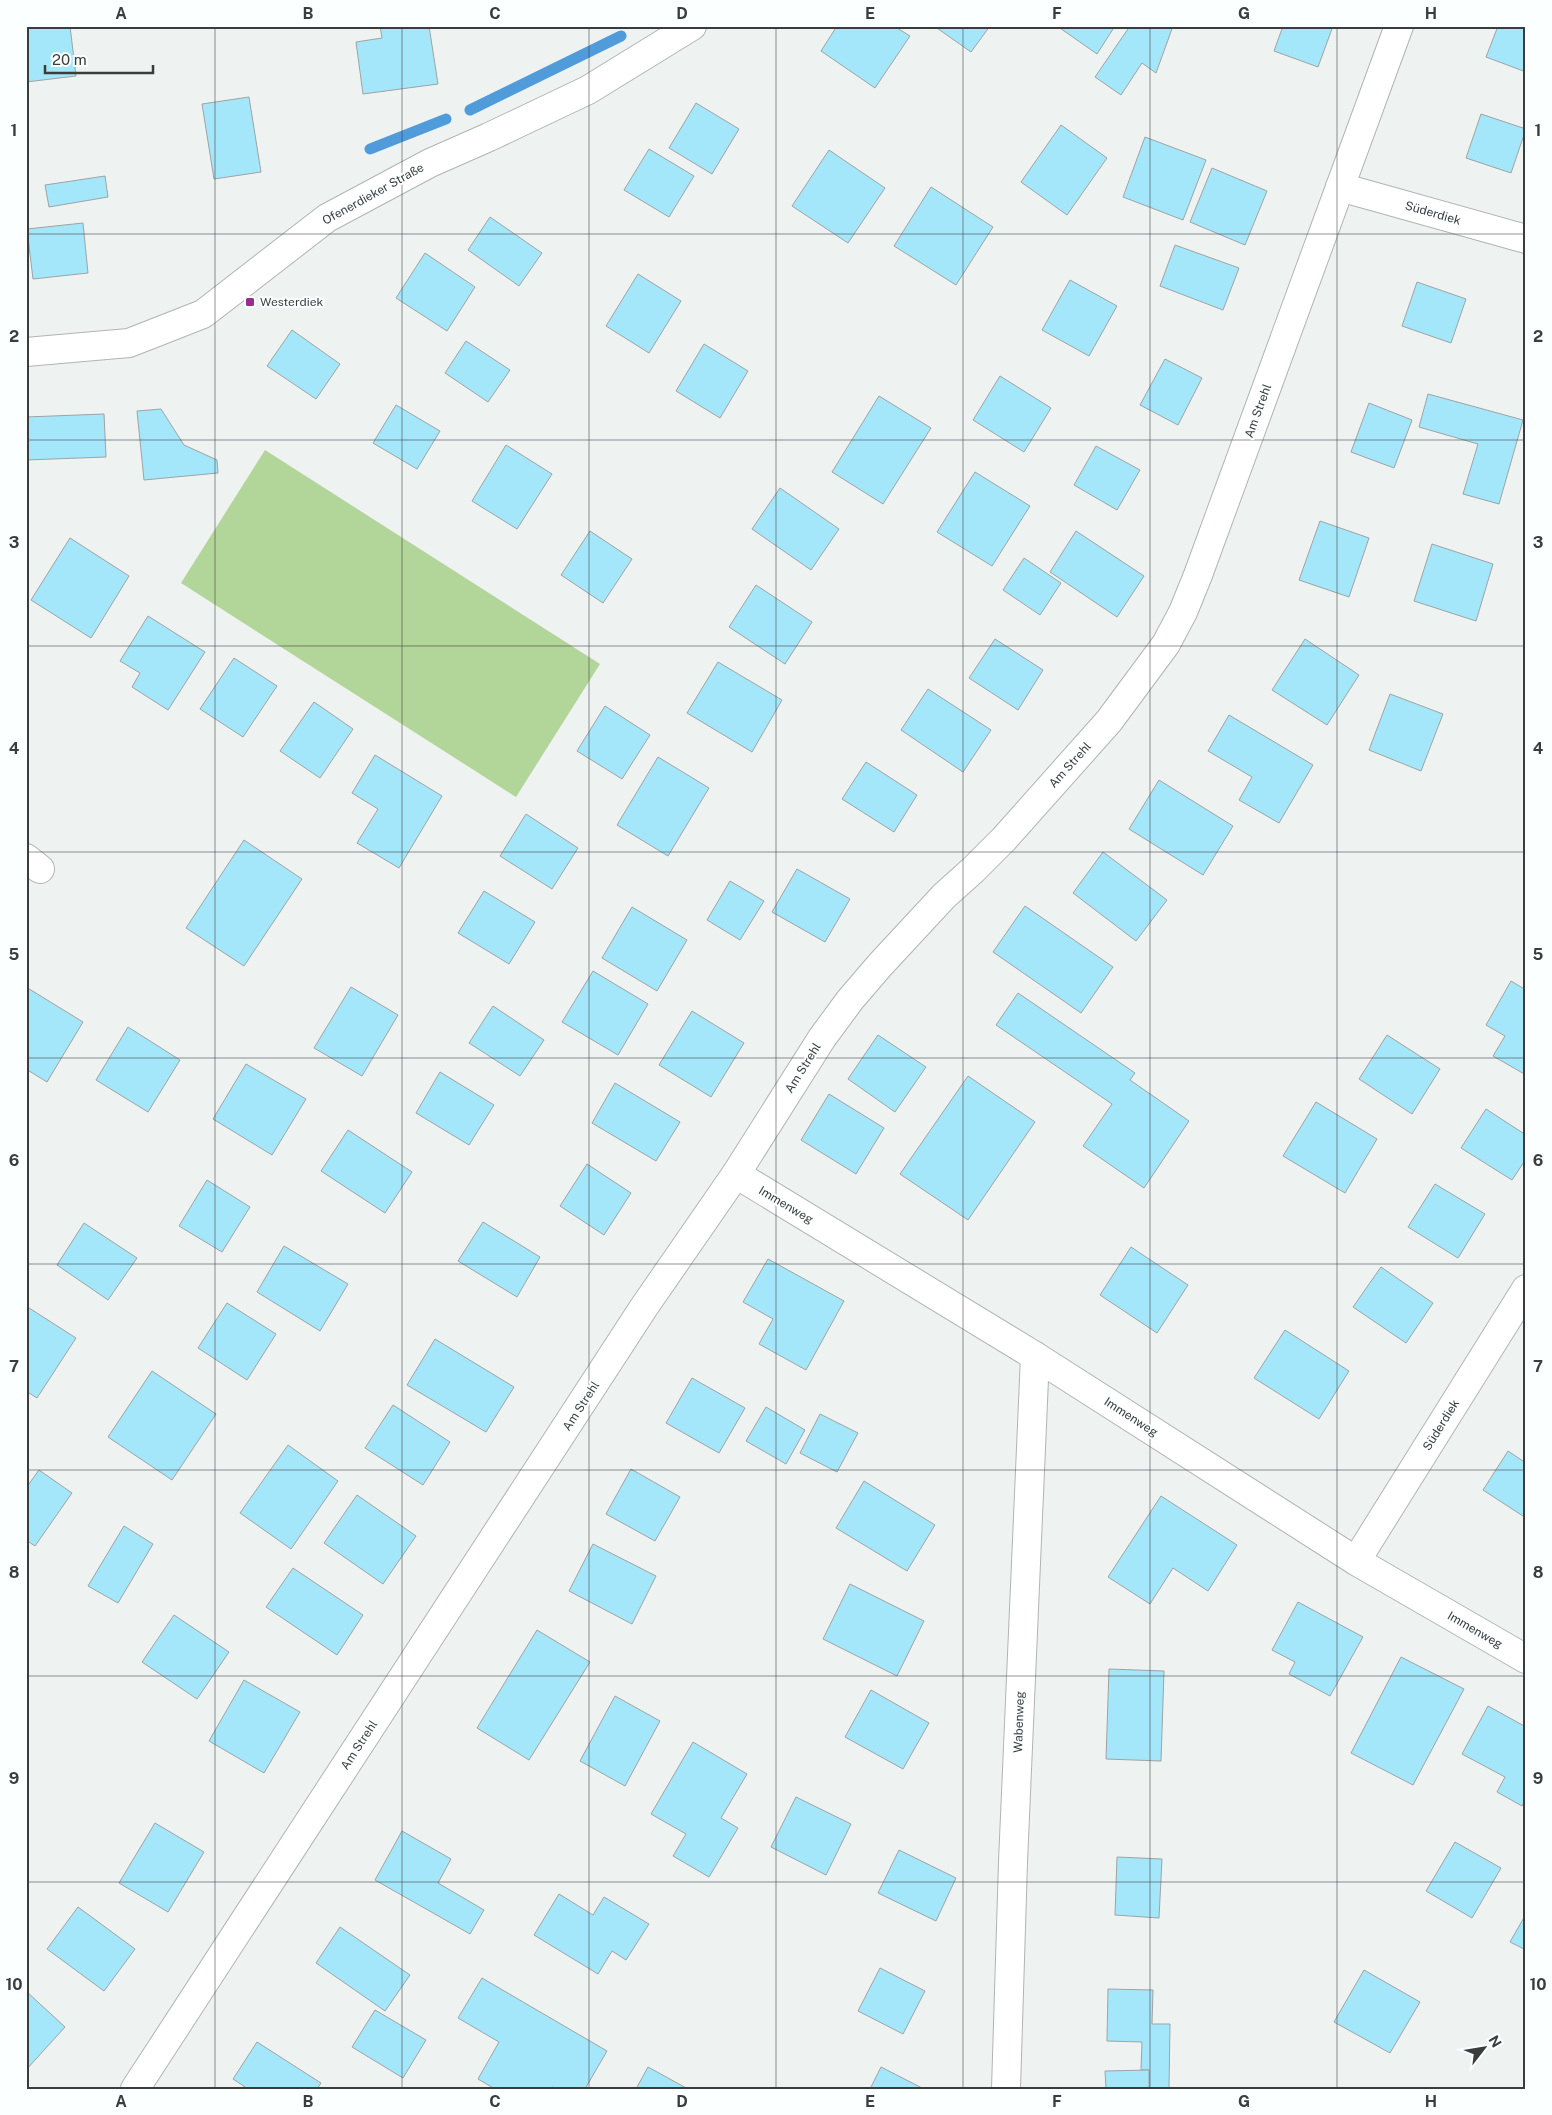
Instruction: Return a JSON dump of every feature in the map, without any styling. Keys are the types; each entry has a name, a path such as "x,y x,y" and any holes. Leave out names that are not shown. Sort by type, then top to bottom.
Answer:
{"street":[{"name":"Ofenerdieker Straße","path":"26,352 129,343 203,314 327,218 430,163 588,90 692,26"},
{"name":"Am Strehl","path":"135,2089 644,1307 736,1174 822,1038 850,1000 944,896 1004,838 1079,756 1109,721 1166,644 1183,612 1198,575 1399,26"},
{"name":"Süderdiek","path":"1340,187 1526,238"},
{"name":"Immenweg","path":"736,1174 1035,1356 1356,1561 1526,1659"},
{"name":"Süderdiek","path":"1356,1561 1526,1289"},
{"name":"Wabenweg","path":"1006,2089 1035,1356"}],"green space":[{"path":"265,450 600,664 516,797 181,583"}],"building":[{"path":"26,26 70,26 76,76 26,82"},
{"path":"380,26 429,26 438,84 363,94 356,42 382,38"},
{"path":"837,26 894,26 910,36 875,88 821,51"},
{"path":"934,26 990,26 971,52"},
{"path":"1057,26 1115,26 1097,54"},
{"path":"1130,26 1173,26 1156,73 1142,63 1121,95 1095,77"},
{"path":"1283,26 1333,26 1318,67 1274,51"},
{"path":"1498,26 1517,26 1526,30 1526,72 1486,57"},
{"path":"249,97 261,172 214,179 202,104"},
{"path":"696,103 739,129 712,174 669,148"},
{"path":"1481,114 1526,129 1511,173 1466,158"},
{"path":"1061,125 1107,158 1067,215 1021,182"},
{"path":"1145,137 1206,160 1183,220 1123,197"},
{"path":"649,149 694,176 669,217 624,190"},
{"path":"829,150 885,188 848,243 792,206"},
{"path":"1212,168 1267,191 1245,245 1190,222"},
{"path":"105,176 108,197 49,207 45,185"},
{"path":"931,187 993,227 956,285 894,246"},
{"path":"490,217 542,253 519,286 468,250"},
{"path":"83,223 88,273 33,279 27,229"},
{"path":"1175,245 1239,268 1223,310 1160,286"},
{"path":"425,253 475,287 447,331 396,298"},
{"path":"638,274 681,301 649,353 606,326"},
{"path":"1070,280 1117,306 1089,356 1042,330"},
{"path":"1417,282 1466,299 1451,343 1402,326"},
{"path":"292,330 340,364 316,399 267,366"},
{"path":"466,341 510,370 488,402 445,373"},
{"path":"704,344 748,371 720,418 676,391"},
{"path":"1165,359 1202,378 1178,425 1140,405"},
{"path":"1000,376 1051,408 1024,452 973,420"},
{"path":"1428,394 1523,420 1499,504 1463,494 1478,444 1419,427"},
{"path":"879,396 931,428 883,504 832,472"},
{"path":"1369,403 1412,420 1394,468 1351,452"},
{"path":"396,405 440,431 417,469 373,443"},
{"path":"161,409 184,445 217,460 218,473 144,480 137,411"},
{"path":"104,414 106,457 26,460 26,417"},
{"path":"506,445 552,474 517,529 472,501"},
{"path":"1096,446 1140,470 1117,510 1074,485"},
{"path":"975,472 1030,506 992,566 937,532"},
{"path":"780,488 839,529 811,570 752,529"},
{"path":"1320,521 1369,538 1349,597 1299,580"},
{"path":"590,531 632,559 603,603 561,575"},
{"path":"1076,531 1144,576 1117,617 1050,572"},
{"path":"70,538 129,576 91,638 31,600"},
{"path":"1432,544 1493,564 1476,621 1414,601"},
{"path":"1024,558 1061,583 1040,615 1003,590"},
{"path":"756,585 812,622 785,664 729,627"},
{"path":"148,616 205,652 168,710 132,687 140,673 120,661"},
{"path":"995,639 1043,670 1018,710 969,678"},
{"path":"1305,639 1359,675 1327,725 1272,690"},
{"path":"234,658 277,686 243,737 200,709"},
{"path":"718,662 782,700 752,752 687,713"},
{"path":"928,689 991,730 963,772 901,730"},
{"path":"1390,694 1443,714 1421,771 1369,750"},
{"path":"314,702 353,729 320,778 280,751"},
{"path":"605,706 650,735 622,779 577,751"},
{"path":"1229,715 1313,765 1279,823 1239,800 1252,777 1208,751"},
{"path":"375,755 442,796 399,868 357,843 378,809 352,793"},
{"path":"658,757 709,788 668,856 617,825"},
{"path":"866,762 917,795 894,832 842,799"},
{"path":"1159,780 1233,826 1203,875 1129,829"},
{"path":"526,814 578,848 552,889 500,856"},
{"path":"244,840 302,879 244,966 186,928"},
{"path":"1103,852 1167,900 1136,941 1073,893"},
{"path":"797,869 850,899 825,942 772,912"},
{"path":"730,881 764,901 740,940 707,920"},
{"path":"484,891 535,922 509,964 458,933"},
{"path":"1025,906 1113,967 1081,1013 993,952"},
{"path":"632,907 687,940 657,991 602,958"},
{"path":"593,971 648,1004 618,1055 562,1022"},
{"path":"1511,981 1526,990 1526,1075 1493,1056 1505,1036 1486,1025"},
{"path":"26,987 83,1022 47,1082 26,1069"},
{"path":"351,987 398,1015 362,1076 314,1048"},
{"path":"1018,993 1135,1073 1130,1080 1189,1121 1144,1188 1083,1146 1112,1104 996,1025"},
{"path":"493,1006 544,1040 520,1076 469,1043"},
{"path":"692,1011 744,1043 711,1097 659,1065"},
{"path":"128,1027 180,1060 148,1112 96,1080"},
{"path":"878,1035 926,1067 895,1112 848,1079"},
{"path":"1387,1035 1440,1069 1412,1114 1359,1079"},
{"path":"246,1064 306,1099 272,1155 213,1119"},
{"path":"440,1072 494,1105 469,1145 416,1113"},
{"path":"968,1076 1035,1122 968,1220 900,1174"},
{"path":"615,1083 680,1122 656,1161 592,1123"},
{"path":"829,1094 884,1128 856,1174 801,1140"},
{"path":"1316,1102 1377,1139 1345,1193 1283,1156"},
{"path":"1486,1109 1526,1135 1526,1159 1512,1180 1461,1148"},
{"path":"348,1130 412,1172 385,1213 321,1171"},
{"path":"587,1164 631,1193 604,1235 560,1206"},
{"path":"207,1180 250,1207 222,1252 179,1226"},
{"path":"1435,1184 1485,1214 1458,1258 1408,1227"},
{"path":"483,1222 540,1257 517,1297 458,1261"},
{"path":"84,1223 137,1258 108,1300 57,1265"},
{"path":"284,1246 348,1284 320,1331 257,1292"},
{"path":"1131,1247 1188,1285 1157,1333 1100,1295"},
{"path":"768,1259 844,1301 806,1370 759,1344 773,1319 743,1302"},
{"path":"1381,1267 1433,1303 1406,1343 1353,1307"},
{"path":"227,1303 276,1334 247,1380 198,1348"},
{"path":"26,1306 76,1338 37,1398 26,1391"},
{"path":"1285,1330 1349,1371 1319,1419 1254,1378"},
{"path":"435,1339 514,1387 486,1432 407,1385"},
{"path":"152,1371 216,1414 172,1480 108,1437"},
{"path":"692,1378 745,1408 719,1453 666,1423"},
{"path":"393,1405 450,1442 423,1485 365,1448"},
{"path":"766,1407 805,1430 786,1464 746,1441"},
{"path":"820,1414 858,1433 837,1472 800,1453"},
{"path":"288,1445 338,1481 291,1549 240,1513"},
{"path":"1508,1451 1526,1463 1526,1518 1483,1490"},
{"path":"631,1469 680,1497 655,1541 606,1514"},
{"path":"39,1470 72,1493 35,1546 26,1540 26,1488"},
{"path":"864,1481 935,1525 907,1571 836,1528"},
{"path":"357,1495 416,1536 383,1584 324,1543"},
{"path":"1161,1496 1237,1545 1208,1591 1173,1568 1150,1604 1108,1577"},
{"path":"124,1526 153,1544 118,1603 88,1586"},
{"path":"593,1544 656,1576 632,1624 569,1591"},
{"path":"293,1568 363,1615 337,1655 266,1607"},
{"path":"850,1584 924,1621 897,1676 823,1639"},
{"path":"1298,1602 1363,1637 1330,1696 1289,1674 1295,1662 1272,1650"},
{"path":"174,1615 229,1652 197,1699 142,1662"},
{"path":"537,1630 590,1662 529,1760 477,1728"},
{"path":"1401,1657 1464,1689 1413,1785 1351,1753"},
{"path":"1109,1669 1164,1671 1161,1761 1106,1759"},
{"path":"244,1680 300,1712 264,1773 209,1741"},
{"path":"871,1690 929,1723 903,1769 845,1737"},
{"path":"615,1696 660,1721 625,1786 580,1761"},
{"path":"1488,1706 1526,1727 1526,1798 1522,1806 1497,1792 1505,1777 1462,1754"},
{"path":"693,1742 747,1774 721,1818 738,1828 709,1877 673,1856 686,1834 651,1814"},
{"path":"796,1797 851,1824 826,1875 771,1847"},
{"path":"155,1823 204,1852 168,1912 119,1883"},
{"path":"402,1831 451,1859 438,1883 484,1910 470,1934 375,1880"},
{"path":"1455,1842 1501,1868 1472,1918 1426,1891"},
{"path":"899,1850 956,1878 936,1921 878,1893"},
{"path":"1117,1857 1162,1859 1159,1918 1115,1915"},
{"path":"559,1894 593,1915 604,1897 649,1924 626,1960 612,1951 598,1974 534,1935"},
{"path":"78,1907 135,1949 104,1991 47,1949"},
{"path":"1526,1914 1526,1950 1510,1942"},
{"path":"340,1927 410,1975 385,2011 316,1963"},
{"path":"880,1968 925,1991 903,2034 858,2011"},
{"path":"1364,1970 1420,2002 1390,2053 1334,2022"},
{"path":"482,1978 607,2051 585,2089 555,2089 552,2087 551,2089 495,2089 478,2079 499,2042 458,2018"},
{"path":"1108,1989 1153,1990 1152,2024 1170,2024 1169,2089 1149,2089 1149,2070 1141,2070 1142,2042 1107,2041"},
{"path":"26,1991 65,2027 26,2070"},
{"path":"375,2010 426,2040 403,2078 352,2047"},
{"path":"257,2042 321,2083 317,2089 248,2089 233,2079"},
{"path":"648,2067 688,2089 636,2089"},
{"path":"881,2067 924,2089 870,2089"},
{"path":"1149,2070 1149,2089 1106,2089 1105,2071"}],"waterway":[{"path":"470,110 621,36"},
{"path":"370,149 446,119"}],"place":[{"name":"Westerdiek","path":"250,302"}]}
